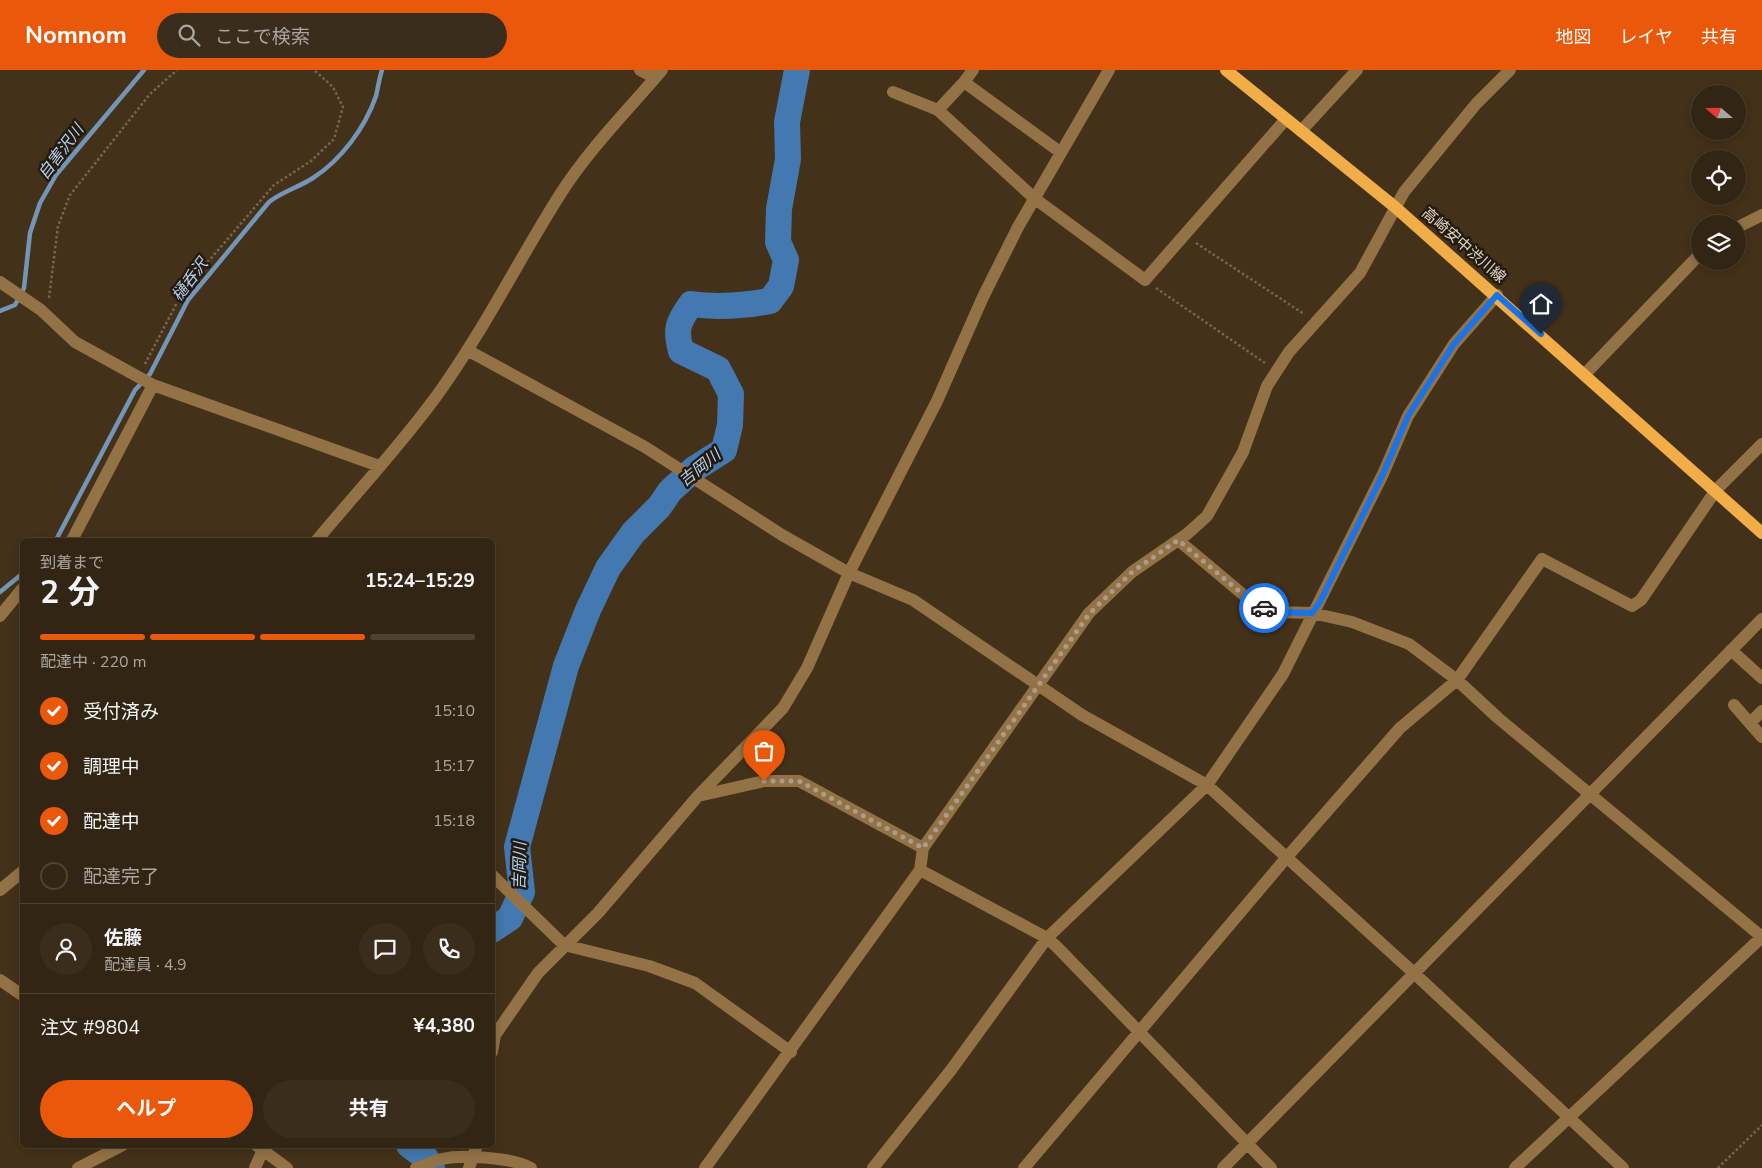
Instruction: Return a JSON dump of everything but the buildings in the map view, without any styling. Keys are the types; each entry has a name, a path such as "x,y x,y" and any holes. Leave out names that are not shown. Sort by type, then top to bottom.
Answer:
{"main road":[{"name":"高崎安中渋川線","path":"1226,70 1395,206 1716,490 1762,533"}],"street":[{"path":"319,538 378,466 410,431 468,350 571,179 603,136 658,74 640,70"},
{"path":"938,110 973,70"},
{"path":"495,1035 538,973 598,913 698,796 782,708 807,668 849,573 937,401 983,296 1034,198 1109,70"},
{"path":"1301,131 1357,70"},
{"path":"705,1168 791,1052 920,870 923,848 1089,614 1132,572 1178,540 1207,516 1243,452 1267,386 1276,371 1289,352 1360,273 1404,192 1476,104 1510,70"},
{"path":"964,82 1060,152"},
{"path":"894,92 938,110 1034,198 1145,280 1286,119"},
{"path":"1746,223 1762,215"},
{"path":"1585,374 1691,263"},
{"path":"3,288 47,316 75,342 153,385 378,466"},
{"path":"873,1168 951,1070 1046,938 1207,785 1283,674 1374,491 1408,416 1454,344 1497,295"},
{"path":"468,350 645,447 782,535 849,573 913,600 1082,715 1207,785 1415,974 1624,1168"},
{"path":"73,538 153,385"},
{"path":"1024,1168 1139,1030 1400,728 1458,680 1542,559 1632,606 1641,600 1716,490 1762,444"},
{"path":"1178,540 1252,602 1275,612 1312,613 1352,622 1409,644 1458,680 1498,718 1762,937 1515,1168"},
{"path":"0,616 20,591"},
{"path":"1223,1168 1762,619"},
{"path":"1731,650 1762,678"},
{"path":"1734,705 1762,737"},
{"path":"1750,723 1762,711"},
{"path":"698,796 764,781 799,781 923,848"},
{"path":"920,870 1046,938 1139,1030 1271,1168"},
{"path":"0,890 20,874"},
{"path":"495,878 564,945 649,966 695,984 791,1052"},
{"path":"0,980 20,994"},
{"path":"78,1168 117,1148"},
{"path":"255,1168 261,1148"},
{"path":"264,1148 287,1168"},
{"path":"416,1168 443,1158 473,1157 524,1163 531,1168"}],"path":[{"path":"47,316 58,226 70,195 150,94 177,70"},
{"path":"138,377 183,291 274,186 311,161 334,139 343,107 333,87 314,70"},
{"path":"1184,235 1316,322"},
{"path":"1145,280 1276,371"},
{"path":"1718,1168 1762,1125"}],"waterway":[{"name":"自害沢川","path":"0,311 15,305 24,288 30,233 40,203 56,175 144,70"},
{"name":"樋呑沢","path":"57,538 135,390 150,374 188,300 269,202 313,178 342,153 359,131 371,108 382,70"},
{"name":"吉岡川","path":"495,928 510,918 522,892 517,847 566,666 588,610 608,568 633,533 659,507 670,491 694,469 724,450 730,425 731,394 718,369 681,351 678,331 683,316 691,304 731,306 770,301 781,286 786,260 778,242 779,209 788,159 787,122 797,70"},
{"name":"樋呑沢","path":"0,592 20,576"},
{"name":"吉岡川","path":"413,1148 425,1157 432,1168"}],"way so far":[{"path":"764,781 799,781 923,848 1089,614 1132,572 1178,540 1252,602 1264,608"}],"route":[{"path":"1264,608 1275,612 1312,613 1320,602 1383,474 1408,416 1454,344 1497,295 1541,334"}]}
